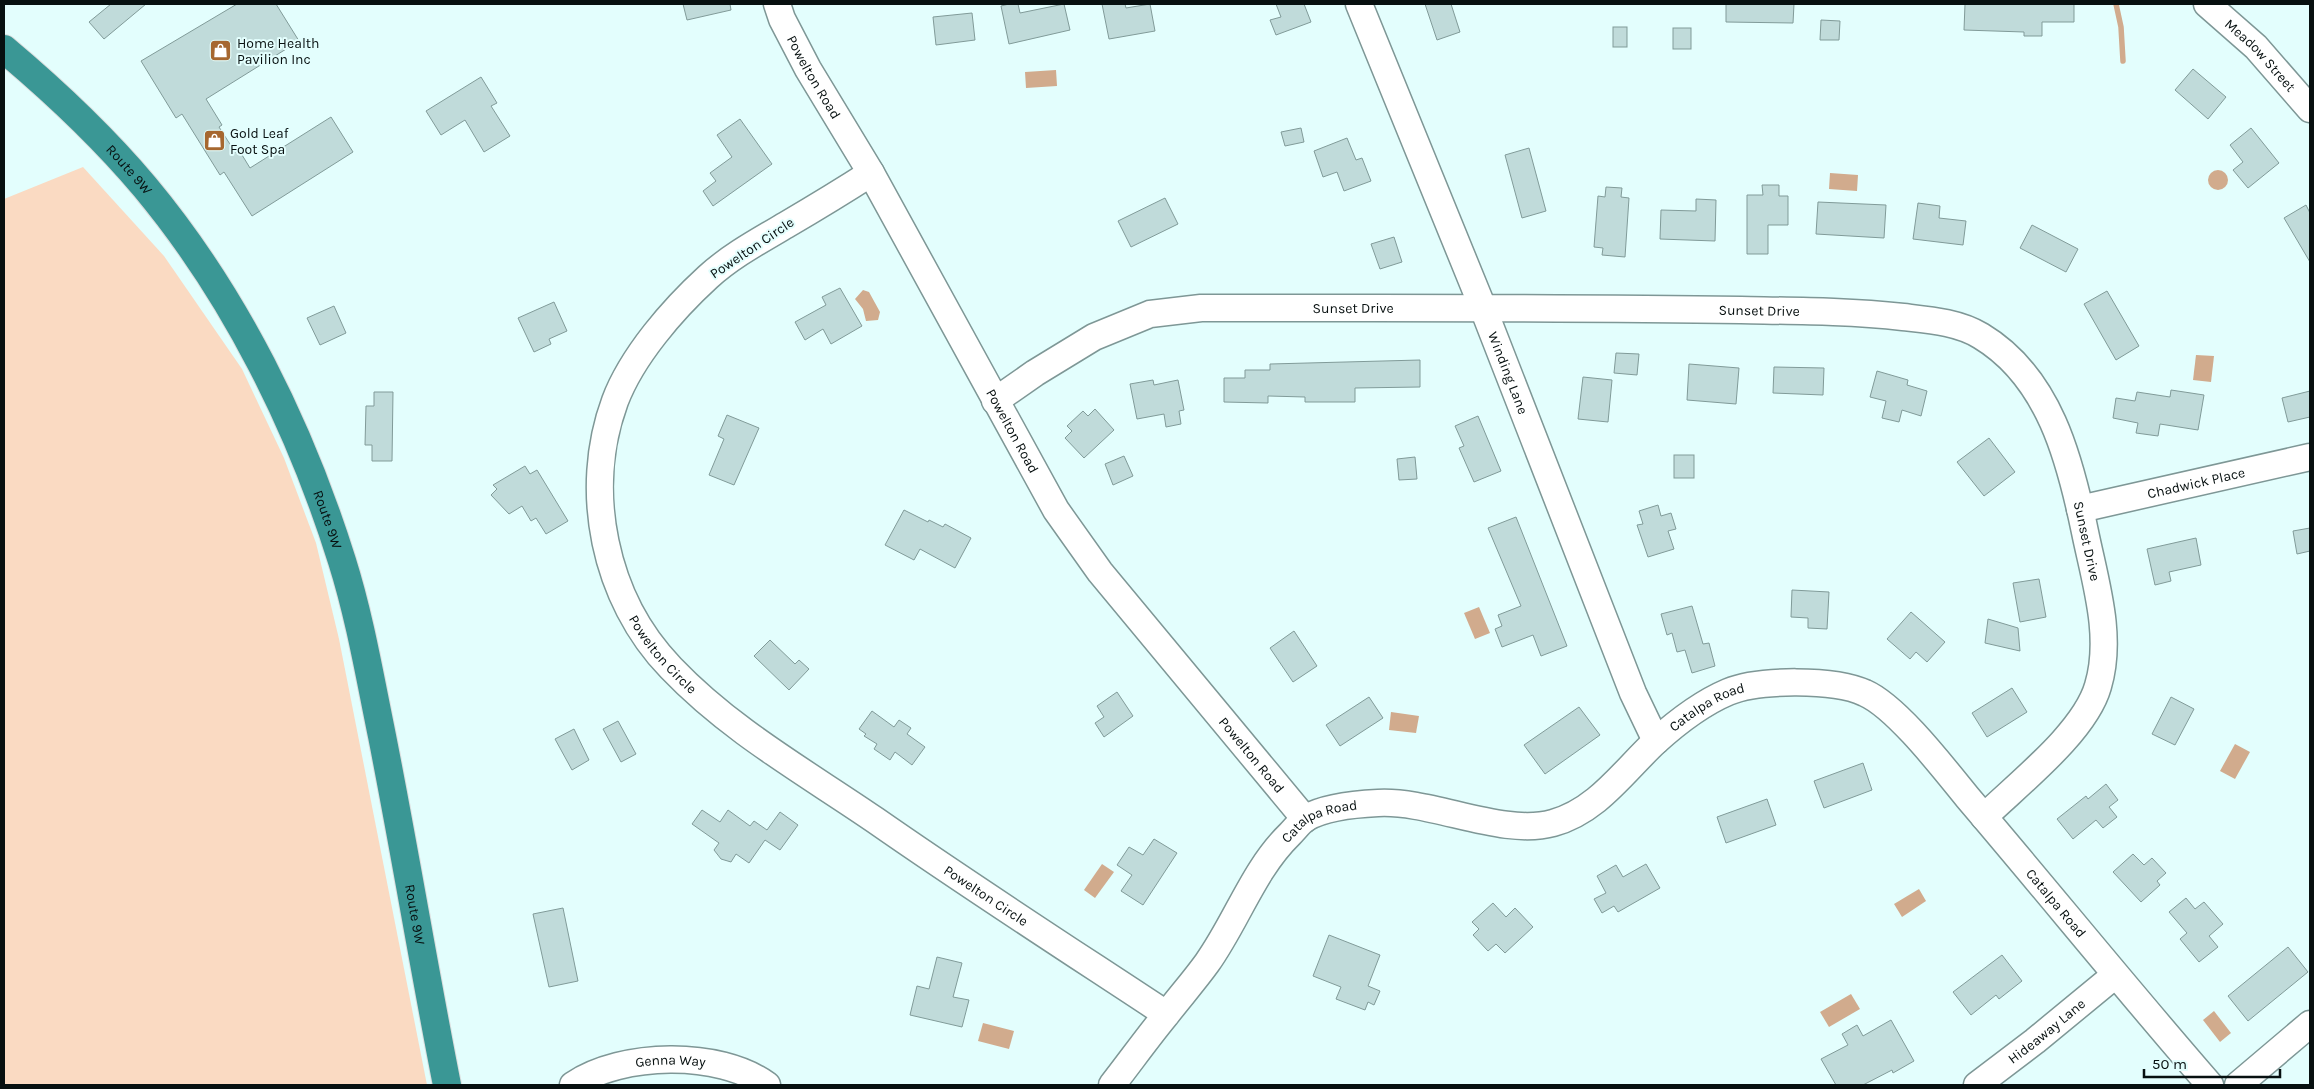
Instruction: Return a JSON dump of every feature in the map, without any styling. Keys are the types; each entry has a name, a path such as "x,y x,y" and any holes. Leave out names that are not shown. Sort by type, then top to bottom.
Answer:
{"highway":[{"name":"Route 9W","path":"4,49 90,128 146,188 202,263 257,357 298,443 342,561 366,654 447,1085"}],"street":[{"name":"Powelton Road","path":"777,4 782,20 808,69 871,174 1056,510 1100,572 1306,819"},
{"name":"Winding Lane","path":"1360,4 1483,308 1633,693 1656,741"},
{"name":"Meadow Street","path":"2207,4 2256,47 2310,109"},
{"name":"Powelton Circle","path":"871,174 727,262 708,277 644,348 616,398 607,427 602,456 600,487 607,555 619,588 650,643 670,667 716,711 976,890 1166,1014"},
{"name":"Sunset Drive","path":"995,401 1035,372 1094,337 1150,314 1201,308 1483,308 1864,312 1934,320 1978,334 2023,370 2043,401 2065,451 2080,508 2103,628 2102,662 2098,687 2083,716 2067,738 1984,817"},
{"name":"Chadwick Place","path":"2080,508 2310,457"},
{"name":"Catalpa Road","path":"1112,1085 1207,964 1237,916 1262,866 1276,847 1306,819 1329,811 1381,803 1427,807 1486,821 1534,826 1551,824 1586,809 1603,795 1656,741 1687,716 1727,692 1758,683 1825,683 1865,693 1880,702 1918,739 2114,976 2210,1085"},
{"name":"Hideaway Lane","path":"1977,1085 2036,1041 2114,976"},
{"path":"2238,1085 2310,1024"},
{"name":"Genna Way","path":"573,1085 606,1069 635,1063 686,1059 722,1066 759,1079 767,1085"}],"shaded area":[{"path":"1056,70 1057,86 1026,88 1025,72"},
{"path":"83,167 164,256 242,369 284,458 316,543 339,639 427,1085 4,1085 4,199"},
{"path":"2214,170 2222,170 2228,176 2228,184 2222,190 2214,190 2208,184 2208,176"},
{"path":"1830,173 1858,175 1857,191 1829,189"},
{"path":"863,290 869,292 880,312 878,320 866,321 863,309 855,299"},
{"path":"2196,355 2214,356 2211,382 2193,380"},
{"path":"1479,607 1490,633 1475,639 1464,613"},
{"path":"1391,712 1419,716 1416,733 1389,730"},
{"path":"2235,744 2250,752 2235,779 2220,771"},
{"path":"1102,864 1114,872 1095,898 1084,890"},
{"path":"1919,889 1926,901 1902,917 1894,904"},
{"path":"1851,994 1860,1009 1829,1027 1820,1012"},
{"path":"2214,1011 2231,1033 2220,1042 2203,1020"},
{"path":"983,1023 1014,1031 1009,1049 978,1041"}],"building":[{"path":"111,4 146,4 104,39 89,22"},
{"path":"237,4 276,4 299,41 206,99 222,125 219,127 235,152 239,150 250,168 331,117 353,152 252,216 224,172 220,175 182,114 176,118 141,61"},
{"path":"683,4 730,4 731,10 687,20"},
{"path":"1018,4 1020,13 1064,4 1070,30 1009,44 1001,6"},
{"path":"1102,4 1125,4 1126,8 1150,4 1155,31 1109,39"},
{"path":"1276,4 1304,4 1311,22 1276,35 1270,20 1281,17"},
{"path":"1425,4 1451,4 1460,32 1437,40"},
{"path":"1726,4 1794,4 1793,23 1726,22"},
{"path":"1965,4 2074,4 2074,22 2042,22 2042,36 2024,36 2024,32 1964,30"},
{"path":"972,13 975,40 936,45 933,17"},
{"path":"1821,20 1840,21 1839,40 1820,40"},
{"path":"1613,27 1627,27 1627,47 1613,47"},
{"path":"1673,28 1691,28 1691,49 1673,49"},
{"path":"2193,69 2226,97 2208,119 2175,90"},
{"path":"481,77 497,103 491,106 510,136 484,152 465,120 441,135 426,111"},
{"path":"740,119 772,164 713,206 703,191 716,181 710,173 732,157 717,135"},
{"path":"1301,128 1304,142 1285,146 1281,132"},
{"path":"2251,128 2279,163 2248,188 2233,170 2243,162 2230,145"},
{"path":"1347,138 1356,160 1362,158 1371,181 1344,191 1337,172 1323,177 1314,151"},
{"path":"1529,148 1546,211 1522,218 1505,155"},
{"path":"1762,185 1779,185 1779,196 1788,196 1788,225 1768,225 1768,254 1747,254 1747,195 1763,195"},
{"path":"1606,187 1622,188 1621,197 1629,198 1625,257 1602,255 1603,248 1594,247 1598,196 1605,197"},
{"path":"1165,198 1178,224 1131,247 1118,221"},
{"path":"1696,199 1716,200 1715,241 1660,239 1661,210 1696,211"},
{"path":"1818,202 1886,205 1884,238 1816,234"},
{"path":"1918,203 1940,206 1939,218 1966,221 1963,245 1913,239"},
{"path":"2306,205 2310,213 2310,262 2284,218"},
{"path":"2032,225 2078,249 2066,272 2020,248"},
{"path":"1394,237 1402,262 1380,269 1371,244"},
{"path":"840,288 862,326 831,344 823,329 805,340 795,322 826,305 822,297"},
{"path":"2107,291 2139,346 2116,360 2084,304"},
{"path":"554,302 567,331 549,339 551,344 534,352 518,318"},
{"path":"334,306 346,333 320,345 307,318"},
{"path":"1616,353 1639,354 1637,375 1614,373"},
{"path":"1420,360 1420,387 1355,388 1355,402 1305,402 1305,397 1268,396 1268,403 1224,402 1224,378 1245,378 1245,370 1270,370 1270,364"},
{"path":"1689,364 1739,368 1736,404 1687,400"},
{"path":"1774,367 1824,368 1823,395 1773,393"},
{"path":"1877,371 1908,380 1907,385 1927,391 1921,416 1902,410 1899,422 1882,418 1886,401 1870,397"},
{"path":"1583,377 1612,380 1608,422 1578,419"},
{"path":"1153,380 1154,385 1178,380 1184,410 1179,411 1181,424 1166,427 1164,414 1137,419 1130,384"},
{"path":"2171,390 2204,395 2198,430 2160,424 2158,436 2136,433 2138,423 2113,418 2116,398 2135,401 2137,392 2170,397"},
{"path":"2310,391 2310,417 2288,422 2282,398"},
{"path":"374,392 393,392 392,461 372,461 372,445 365,445 366,406 374,406"},
{"path":"1095,409 1114,430 1084,458 1065,438 1072,431 1067,426 1083,411 1088,416"},
{"path":"727,415 759,428 734,485 709,475 724,439 718,436"},
{"path":"1478,416 1501,471 1474,482 1459,448 1464,446 1455,426"},
{"path":"1989,438 2015,472 1984,496 1957,462"},
{"path":"1674,455 1694,455 1694,478 1674,478"},
{"path":"1124,456 1133,476 1113,485 1105,464"},
{"path":"1415,457 1417,479 1399,480 1397,459"},
{"path":"525,466 530,474 537,470 568,521 546,534 536,518 531,521 522,506 509,514 491,495 497,489 493,485"},
{"path":"1658,505 1661,516 1671,513 1676,529 1668,531 1674,549 1648,557 1637,525 1643,524 1639,511"},
{"path":"904,510 928,522 929,520 943,527 945,524 971,538 955,568 920,549 914,560 885,545"},
{"path":"1516,517 1567,646 1541,656 1533,635 1502,647 1495,629 1502,626 1498,615 1521,606 1488,528"},
{"path":"2310,528 2310,551 2297,554 2293,531"},
{"path":"2196,538 2201,565 2169,572 2171,581 2155,585 2147,549"},
{"path":"2039,579 2046,617 2020,622 2013,583"},
{"path":"1792,590 1829,592 1827,629 1808,628 1808,618 1791,617"},
{"path":"1692,606 1703,644 1709,643 1715,666 1692,673 1685,650 1677,652 1672,633 1667,635 1661,614"},
{"path":"1911,612 1945,642 1927,662 1916,652 1910,659 1887,639"},
{"path":"1988,619 2018,628 2020,651 1985,643"},
{"path":"1294,631 1317,666 1293,682 1270,648"},
{"path":"770,640 795,664 799,660 809,669 789,690 754,656"},
{"path":"2012,688 2027,712 1987,737 1972,713"},
{"path":"1117,692 1133,716 1104,737 1095,723 1104,717 1097,706"},
{"path":"1369,697 1383,718 1340,746 1326,725"},
{"path":"2171,697 2194,709 2175,745 2152,734"},
{"path":"1579,707 1600,735 1545,774 1524,745"},
{"path":"872,711 894,727 899,720 911,728 907,734 925,747 912,765 895,752 890,760 874,749 877,744 864,736 866,734 859,729"},
{"path":"618,721 636,754 621,762 603,729"},
{"path":"574,729 589,760 572,770 555,739"},
{"path":"1863,763 1872,790 1824,808 1814,781"},
{"path":"2106,784 2118,800 2109,807 2117,817 2103,828 2096,820 2073,839 2057,819 2086,796 2088,799"},
{"path":"1767,799 1776,825 1726,843 1717,817"},
{"path":"702,810 720,822 728,810 750,826 754,821 767,830 780,812 798,825 780,850 765,840 749,863 736,854 731,862 721,859 714,850 719,843 692,824"},
{"path":"1154,839 1177,853 1143,905 1121,891 1132,875 1117,865 1129,847 1143,855"},
{"path":"2133,854 2144,865 2152,858 2166,873 2157,881 2160,885 2141,902 2113,872"},
{"path":"1646,864 1660,888 1618,912 1614,906 1602,913 1594,899 1606,893 1597,876 1616,865 1623,877"},
{"path":"2186,898 2195,909 2204,902 2223,924 2209,936 2218,947 2199,962 2180,939 2187,933 2169,912"},
{"path":"1493,903 1506,917 1515,908 1533,927 1505,953 1496,944 1488,951 1473,935 1479,929 1472,922"},
{"path":"563,908 578,981 549,987 533,914"},
{"path":"1329,935 1380,955 1368,986 1380,991 1374,1005 1368,1002 1365,1010 1336,999 1341,987 1313,976"},
{"path":"2288,947 2308,972 2248,1021 2228,996"},
{"path":"2002,955 2022,981 1999,999 1996,995 1971,1015 1953,992"},
{"path":"937,957 962,963 953,997 969,1000 962,1027 910,1015 917,986 929,989"},
{"path":"1891,1020 1914,1061 1893,1073 1892,1070 1863,1085 1836,1085 1821,1059 1848,1045 1842,1034 1857,1025 1863,1036"}],"waterway":[{"path":"2116,4 2121,27 2123,61"}],"place":[{"name":"Home Health Pavilion Inc","path":"221,51"},
{"name":"Gold Leaf Foot Spa","path":"214,141"}]}
